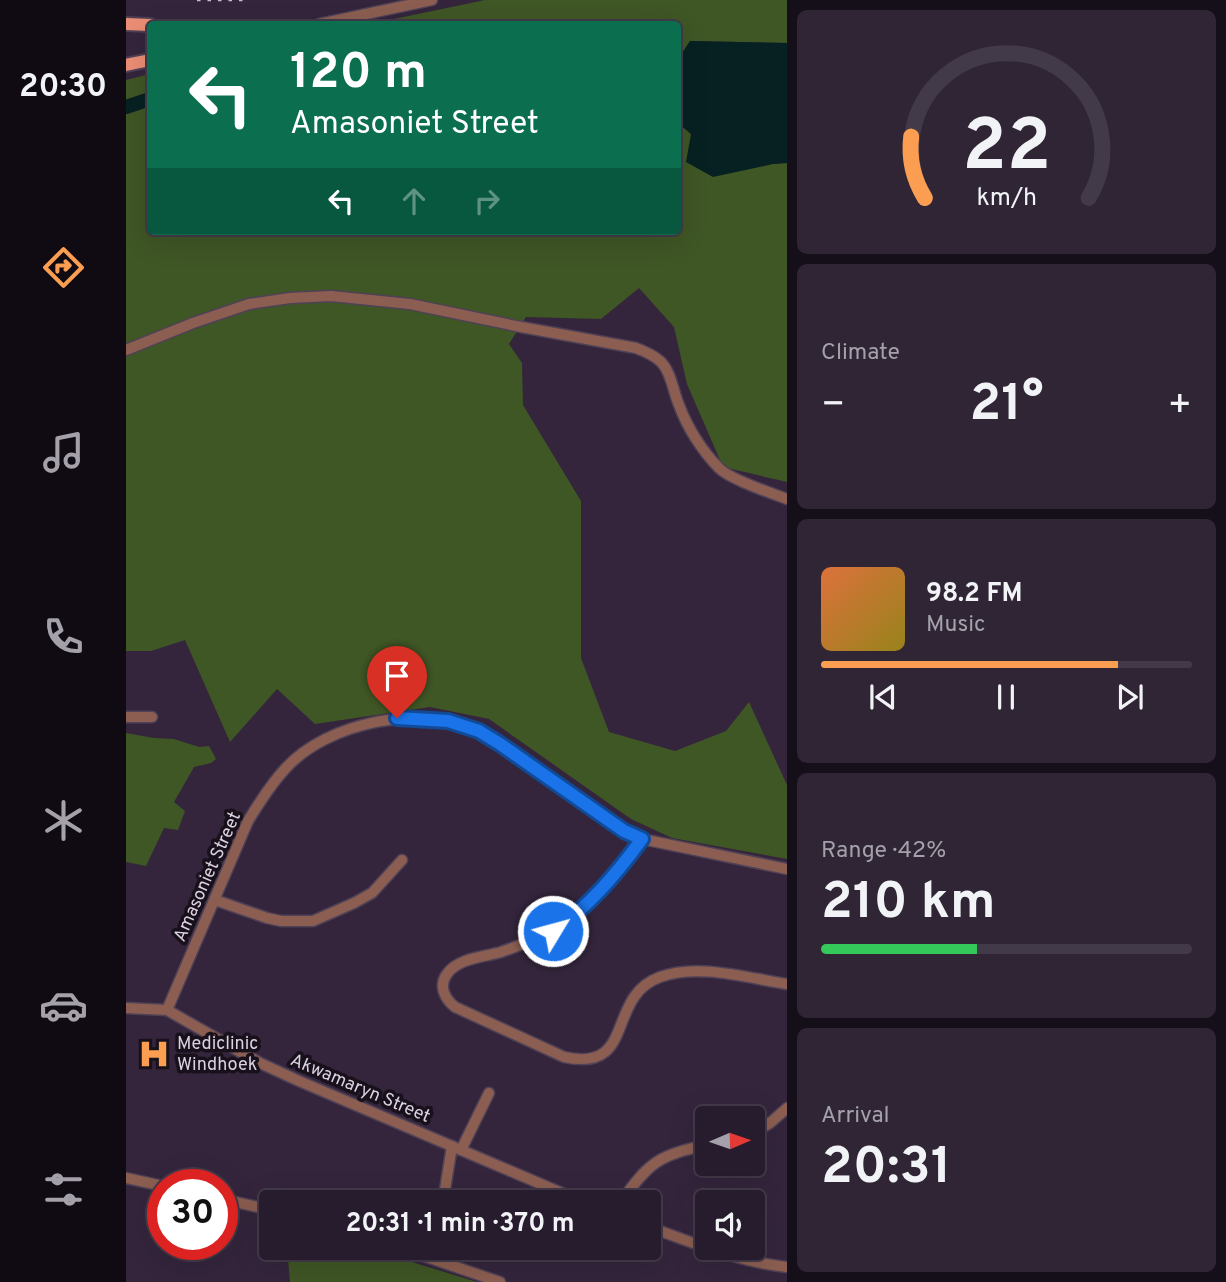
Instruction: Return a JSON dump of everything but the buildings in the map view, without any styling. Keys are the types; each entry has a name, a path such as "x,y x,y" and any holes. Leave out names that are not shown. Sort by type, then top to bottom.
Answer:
{"main road":[{"path":"126,24 147,25"},
{"path":"126,65 147,61"}],"street":[{"path":"333,21 432,0"},
{"path":"126,350 249,303 331,296 411,304 636,348 662,362 691,429 721,471 787,499"},
{"path":"126,717 152,717"},
{"name":"Amasoniet Street","path":"167,1010 248,821 261,799 286,768 315,745 375,721 397,718 434,719 462,724 510,750 624,831 642,839 787,869"},
{"path":"642,839 599,891 568,921 533,940 498,953 468,960 447,973 443,982 443,993 449,1002 564,1056 588,1059 606,1052 632,998 648,982 660,977 689,972 715,972 787,985"},
{"path":"215,900 267,918 313,921 372,893 402,860"},
{"name":"Akwamaryn Street","path":"126,1008 167,1010 260,1063 307,1085 555,1190"},
{"path":"446,1190 457,1148 489,1093"},
{"path":"765,1126 787,1108"},
{"path":"630,1190 654,1162 672,1153 695,1148"},
{"path":"126,1178 147,1183"},
{"path":"238,1203 259,1207"},
{"path":"661,1231 724,1254 787,1267"},
{"path":"450,1260 500,1282"}],"green space":[{"path":"485,0 787,0 787,43 690,41 681,55 681,21 384,21"},
{"path":"147,75 147,235 681,235 681,125 691,134 773,164 787,163 787,482 723,467 687,384 674,327 639,288 601,319 526,317 509,344 522,363 523,405 581,501 581,658 609,732 675,751 726,731 749,702 787,785 787,859 672,838 631,819 489,719 430,707 315,724 277,689 230,742 185,640 151,651 126,651 126,80"},
{"path":"126,733 174,739 199,747 209,746 216,759 194,767 174,802 185,811 178,830 164,828 146,866 126,862"},
{"path":"288,1260 405,1260 477,1282 290,1282"}],"shaded area":[{"path":"690,41 787,43 787,163 713,177 686,162 691,134 681,125 681,55"}],"waterway":[{"path":"126,107 147,100"}],"railway":[{"path":"197,0 244,0"}],"place":[{"name":"Mediclinic Windhoek","path":"154,1054"}],"route":[{"path":"397,718 448,721 479,731 624,831 642,839 584,908 553,931"}]}
